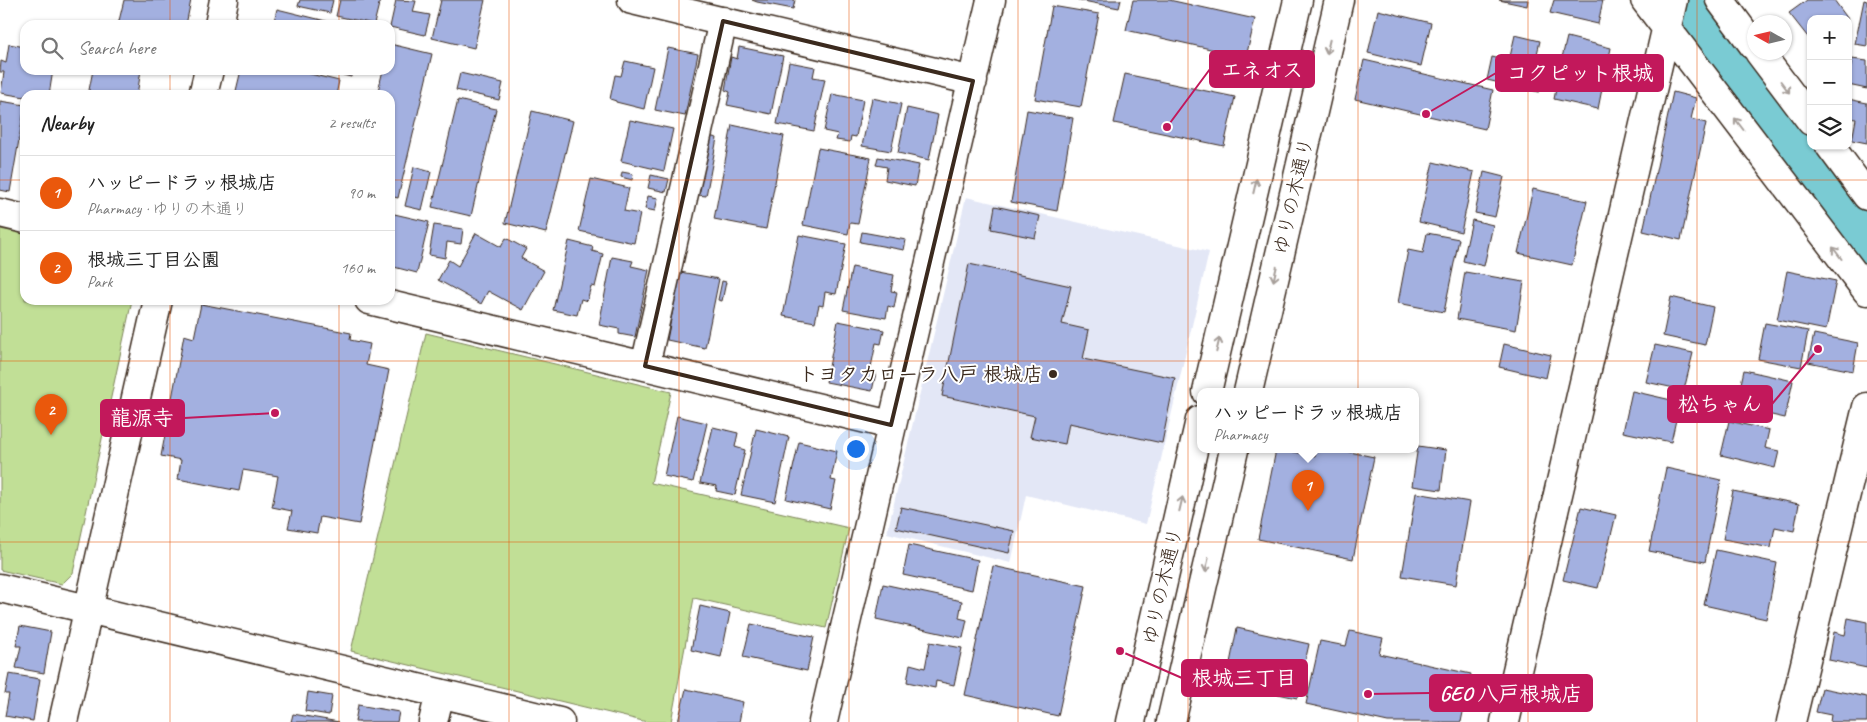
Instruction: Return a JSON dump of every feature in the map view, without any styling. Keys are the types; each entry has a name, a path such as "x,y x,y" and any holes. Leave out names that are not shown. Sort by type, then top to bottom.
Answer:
{"street":[{"path":"220,20 224,0"},
{"path":"632,0 973,81"},
{"path":"824,722 891,425 991,0"},
{"name":"ゆりの木通り","path":"1208,388 1298,0"},
{"name":"ゆりの木通り","path":"1249,388 1339,0"},
{"path":"1645,0 1867,292"},
{"path":"1505,722 1673,0"},
{"path":"1720,0 1747,37"},
{"path":"645,366 723,22"},
{"path":"1765,60 1807,116"},
{"path":"204,90 208,75"},
{"path":"1833,150 1867,196"},
{"path":"0,213 20,218"},
{"path":"63,722 157,305"},
{"path":"390,305 891,425"},
{"path":"1791,722 1867,407"},
{"name":"ゆりの木通り","path":"1131,722 1197,433"},
{"name":"ゆりの木通り","path":"1171,722 1233,453"},
{"path":"0,588 560,722"},
{"path":"433,722 440,694"}],"highlighted area":[{"path":"723,21 973,81 891,425 645,366"}],"shaded area":[{"name":"トヨタカローラ八戸 根城店","path":"966,197 1209,252 1146,524 1026,495 1011,563 887,533"}],"green space":[{"path":"0,229 20,233 20,305 131,305 73,573 62,584 0,570"},
{"path":"426,333 671,392 651,483 849,528 826,628 694,598 671,722 647,722 351,651"}],"building":[{"path":"124,0 191,0 187,20 119,20"},
{"path":"300,0 333,0 330,13 298,6"},
{"path":"340,0 380,0 375,20 355,20 336,16"},
{"path":"396,0 416,1 413,12 430,15 425,35 395,28 395,20 392,20"},
{"path":"441,0 485,0 474,48 432,38"},
{"path":"752,0 795,0 793,9"},
{"path":"1078,0 1121,0 1119,8"},
{"path":"1133,0 1169,0 1255,19 1246,57 1126,30"},
{"path":"1499,0 1528,0 1527,6"},
{"path":"1554,0 1603,0 1598,24 1550,13"},
{"path":"1807,0 1834,0 1845,15 1807,15 1807,36 1789,13"},
{"path":"1864,0 1867,1 1867,46 1855,44"},
{"path":"1052,6 1099,14 1081,107 1035,99"},
{"path":"277,9 322,20 274,20"},
{"path":"1378,10 1431,23 1421,66 1368,53"},
{"path":"1515,35 1540,41 1534,67 1544,69 1539,92 1487,80 1492,57 1509,61"},
{"path":"1567,37 1611,48 1605,76 1560,66"},
{"path":"9,44 20,46 20,75 52,75 50,90 20,90 20,96 1,93 4,72 0,72 1,61 6,63"},
{"path":"395,45 432,54 398,198 395,197 395,90 378,90 382,75 395,75"},
{"path":"739,47 783,56 771,114 727,105 730,92 725,90 731,57 737,59"},
{"path":"668,48 698,54 685,116 655,110"},
{"path":"1852,59 1867,61 1867,89 1852,86"},
{"path":"1364,60 1493,90 1485,129 1355,99"},
{"path":"625,61 653,67 644,109 610,99 615,75 621,76"},
{"path":"789,62 815,67 813,77 825,79 814,131 777,124"},
{"path":"460,73 503,83 499,100 456,90"},
{"path":"1125,74 1235,97 1224,146 1114,123"},
{"path":"1559,74 1603,84 1598,109 1554,99"},
{"path":"92,75 140,75 138,90 89,90"},
{"path":"240,75 314,75 339,81 337,90 236,90"},
{"path":"1673,92 1696,98 1691,119 1706,123 1681,240 1643,231"},
{"path":"832,94 863,100 856,137 851,136 850,142 836,140 838,134 824,131"},
{"path":"872,98 901,104 891,151 862,146"},
{"path":"458,100 496,109 471,216 432,207"},
{"path":"1852,100 1867,103 1867,143 1852,140 1856,119 1852,118"},
{"path":"0,101 20,104 20,134 10,192 0,190"},
{"path":"907,108 938,115 929,160 898,153"},
{"path":"1027,110 1073,118 1057,211 1011,202"},
{"path":"532,111 573,121 546,233 505,223"},
{"path":"630,120 673,129 664,171 621,161"},
{"path":"732,125 784,136 766,229 714,219"},
{"path":"709,136 717,138 706,196 698,195"},
{"path":"818,148 871,158 858,224 850,223 848,234 803,225"},
{"path":"878,157 919,165 915,186 885,180 887,167 876,165"},
{"path":"1433,162 1474,172 1461,232 1419,222"},
{"path":"414,167 431,172 422,210 405,206"},
{"path":"622,172 633,174 632,180 621,177"},
{"path":"1484,172 1504,177 1495,217 1475,213"},
{"path":"651,175 669,179 666,192 648,188"},
{"path":"591,179 629,188 624,211 640,214 634,243 579,231"},
{"path":"1533,189 1587,201 1572,265 1518,253"},
{"path":"648,196 658,198 655,211 645,209"},
{"path":"995,206 1040,216 1035,238 991,229"},
{"path":"395,214 429,222 417,273 395,267"},
{"path":"1472,220 1493,225 1484,266 1463,261"},
{"path":"434,225 463,229 461,244 447,242 445,258 429,255"},
{"path":"862,232 906,240 904,250 860,242"},
{"path":"476,233 501,247 506,238 526,249 521,258 544,271 523,310 488,291 481,304 438,280 449,260 458,266"},
{"path":"1427,233 1459,239 1444,312 1398,303 1408,250 1423,253"},
{"path":"799,235 846,244 836,294 825,292 823,306 819,305 815,322 783,316"},
{"path":"569,241 593,247 592,251 603,254 595,287 591,286 587,301 581,299 577,315 553,310"},
{"path":"612,257 633,261 631,266 649,270 635,337 619,334 619,329 599,325"},
{"path":"969,264 1071,286 1062,324 1089,330 1083,359 1175,378 1162,443 1069,423 1065,444 1030,437 1035,416 942,396"},
{"path":"852,267 894,275 891,291 897,292 894,308 888,306 886,318 843,310"},
{"path":"1787,271 1836,281 1826,330 1777,320"},
{"path":"680,272 719,279 705,348 667,340"},
{"path":"1465,272 1524,282 1516,330 1457,319"},
{"path":"722,281 726,282 722,301 718,300"},
{"path":"1671,297 1713,307 1705,345 1663,336"},
{"path":"201,305 206,305 351,333 350,340 370,344 366,365 389,370 359,524 320,517 317,533 288,528 292,511 272,507 278,476 243,470 239,491 178,479 181,460 161,456 184,335 194,338"},
{"path":"838,321 884,330 881,344 876,343 870,372 876,373 872,391 826,382"},
{"path":"1765,323 1808,331 1801,367 1758,359"},
{"path":"1814,334 1858,343 1853,371 1808,362"},
{"path":"1504,344 1551,355 1546,378 1499,367"},
{"path":"1655,345 1693,353 1684,390 1646,382"},
{"path":"1744,370 1793,381 1785,418 1736,407"},
{"path":"1632,391 1680,402 1671,442 1623,432"},
{"path":"677,416 707,423 693,482 664,476"},
{"path":"1729,421 1769,430 1765,448 1779,451 1775,468 1721,455"},
{"path":"713,427 738,433 735,447 745,450 735,495 716,491 717,486 700,483"},
{"path":"756,429 789,437 775,502 741,495"},
{"path":"799,442 837,451 831,480 836,481 830,509 786,499"},
{"path":"1419,446 1446,450 1441,490 1412,486"},
{"path":"1275,453 1300,453 1315,456 1316,453 1355,453 1374,457 1353,559 1258,539"},
{"path":"1666,468 1721,480 1705,562 1649,551"},
{"path":"1733,491 1799,504 1794,531 1775,527 1771,548 1723,539"},
{"path":"1416,493 1470,502 1456,585 1402,576"},
{"path":"901,507 1014,531 1009,553 896,528"},
{"path":"1581,507 1616,515 1598,588 1563,580"},
{"path":"909,545 978,560 972,590 903,575"},
{"path":"1716,550 1777,563 1766,619 1704,605"},
{"path":"993,566 1086,586 1058,716 965,695"},
{"path":"883,584 962,601 959,618 967,620 963,638 876,619"},
{"path":"700,606 730,613 721,657 691,650"},
{"path":"1848,618 1867,622 1867,668 1829,660 1834,632 1845,635"},
{"path":"751,624 814,637 807,671 743,657"},
{"path":"20,626 51,632 44,673 16,668 21,646 16,646"},
{"path":"1237,628 1309,644 1297,698 1226,683"},
{"path":"1350,631 1383,638 1379,654 1471,674 1461,722 1388,722 1306,704 1320,641 1346,646"},
{"path":"930,642 962,648 954,685 936,681 935,688 907,682 910,664 925,668"},
{"path":"9,674 40,679 33,721 5,716 9,694 5,694"},
{"path":"1822,688 1867,697 1867,722 1830,722 1831,715 1816,712"},
{"path":"686,689 743,702 739,722 678,722"},
{"path":"308,692 332,696 329,715 305,711"},
{"path":"358,705 399,712 397,722 355,722"},
{"path":"293,714 339,722 291,722"}],"waterway":[{"path":"1689,0 1867,234"}],"place":[{"name":"コクピット根城","path":"1426,114"},
{"name":"エネオス","path":"1167,127"},
{"name":"松ちゃん","path":"1818,349"},
{"name":"トヨタカローラ八戸 根城店","path":"1053,374"},
{"name":"龍源寺","path":"275,413"},
{"name":"根城三丁目公園","path":"51,435"},
{"name":"ハッピードラッ根城店","path":"1308,511"},
{"name":"根城三丁目","path":"1120,651"},
{"name":"GEO 八戸根城店","path":"1368,694"}]}
